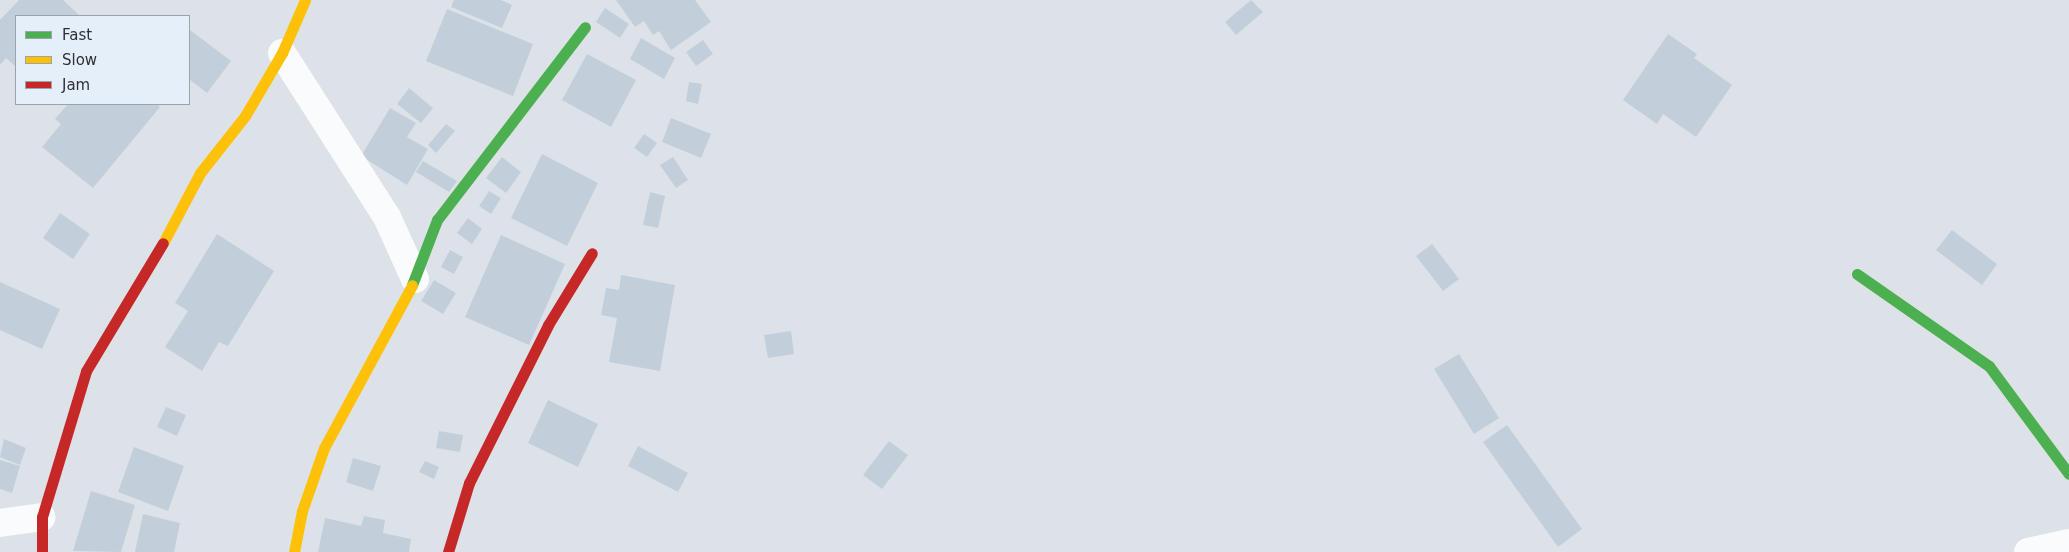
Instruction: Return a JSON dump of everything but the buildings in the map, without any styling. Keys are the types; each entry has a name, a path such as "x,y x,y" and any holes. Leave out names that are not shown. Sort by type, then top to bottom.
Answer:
{"street":[{"path":"42,552 42,517 86,371 147,273 200,173 246,116 282,54 305,0"},
{"path":"294,552 302,511 324,448 415,279 437,220 585,27"},
{"path":"282,54 387,217 415,279"},
{"path":"448,552 469,483 548,325 592,253"},
{"path":"1857,274 1989,366 2069,474"},
{"path":"0,524 42,517"},
{"path":"2028,552 2069,543"}],"traffic: fast":[{"path":"412,285 437,220 585,27"},
{"path":"1857,274 1989,366 2069,474"}],"traffic: slow":[{"path":"163,243 200,173 245,116 282,53 305,0"},
{"path":"294,552 302,511 324,448 412,285"}],"traffic: jam":[{"path":"42,552 42,517 86,371 163,243"},
{"path":"448,552 469,483 548,325 592,253"}]}
